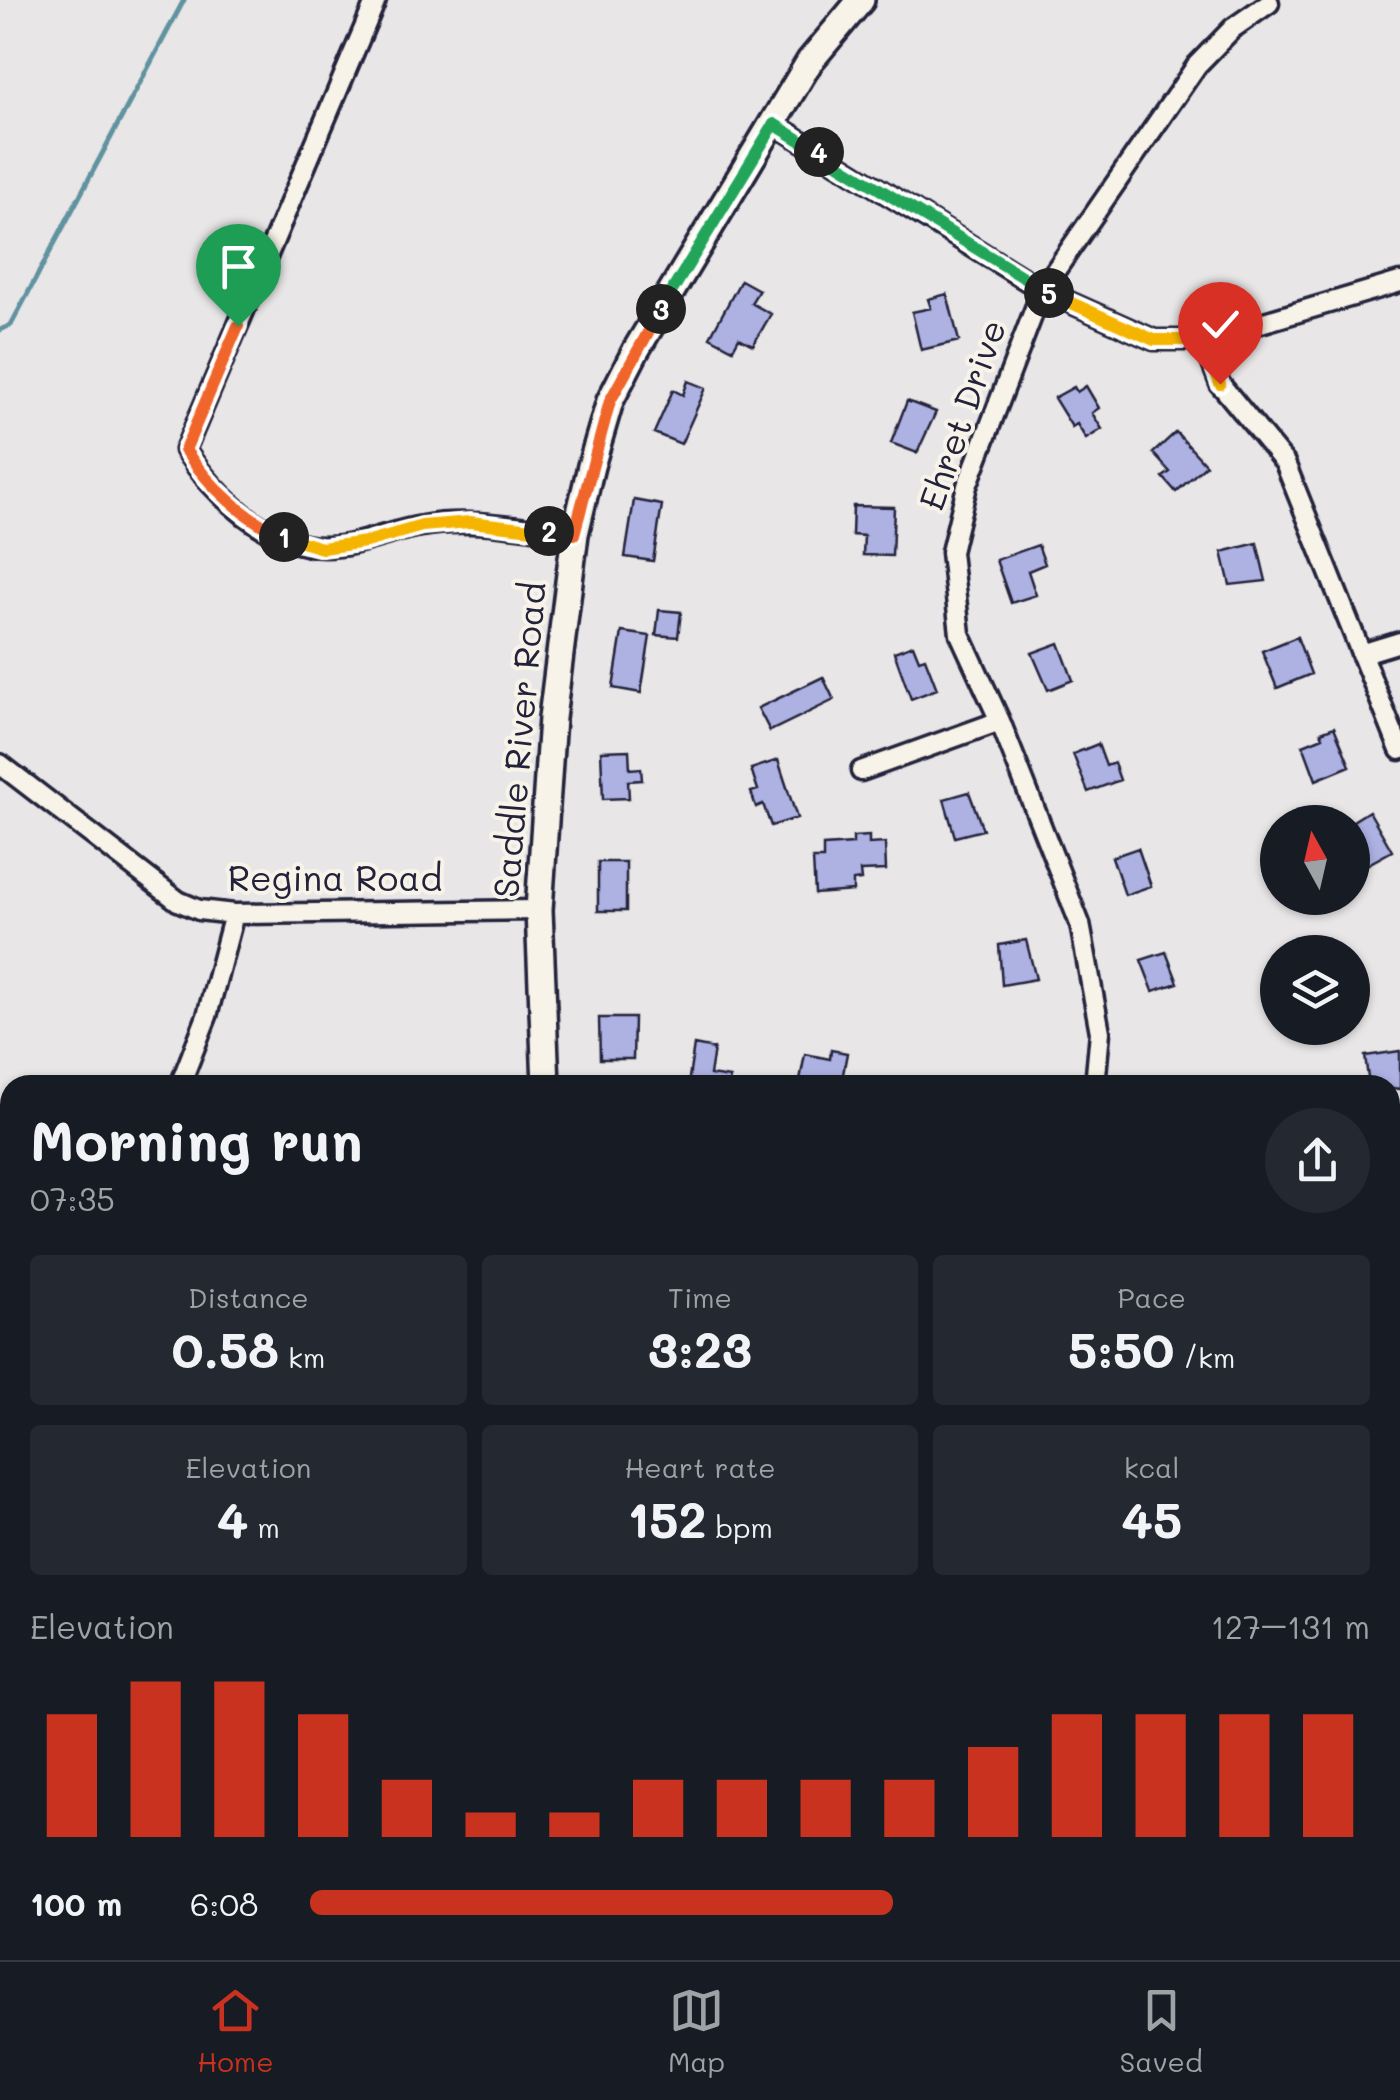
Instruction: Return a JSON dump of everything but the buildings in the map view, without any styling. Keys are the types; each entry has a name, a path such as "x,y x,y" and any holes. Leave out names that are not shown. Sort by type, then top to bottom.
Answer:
{"main road":[{"name":"Saddle River Road","path":"546,1075 539,910 552,718 574,534 610,401 636,350 810,61 861,0"}],"street":[{"path":"376,0 185,450 205,480 231,504 282,536 322,548 366,542 422,526 470,522 574,534"},
{"name":"Ehret Drive","path":"1096,1075 1100,1032 1080,924 1000,721 960,634 951,552 966,486 1042,290 1197,65 1233,28 1269,4"},
{"path":"774,124 1042,290 1154,340 1204,340 1400,282"},
{"path":"1204,340 1220,384 1284,463 1400,750"},
{"path":"1361,654 1400,642"},
{"path":"861,771 1000,721"},
{"name":"Regina Road","path":"0,764 178,901 199,910 234,914 539,910"},
{"path":"184,1075 207,1016 234,914"}],"waterway":[{"path":"0,330 11,325 184,0"}],"route":[{"path":"238,326 185,450 205,480 244,515 282,536 322,548 366,542 422,526 470,522 574,534 610,401 636,350 774,124 1042,290 1154,340 1204,340 1220,384"}]}
